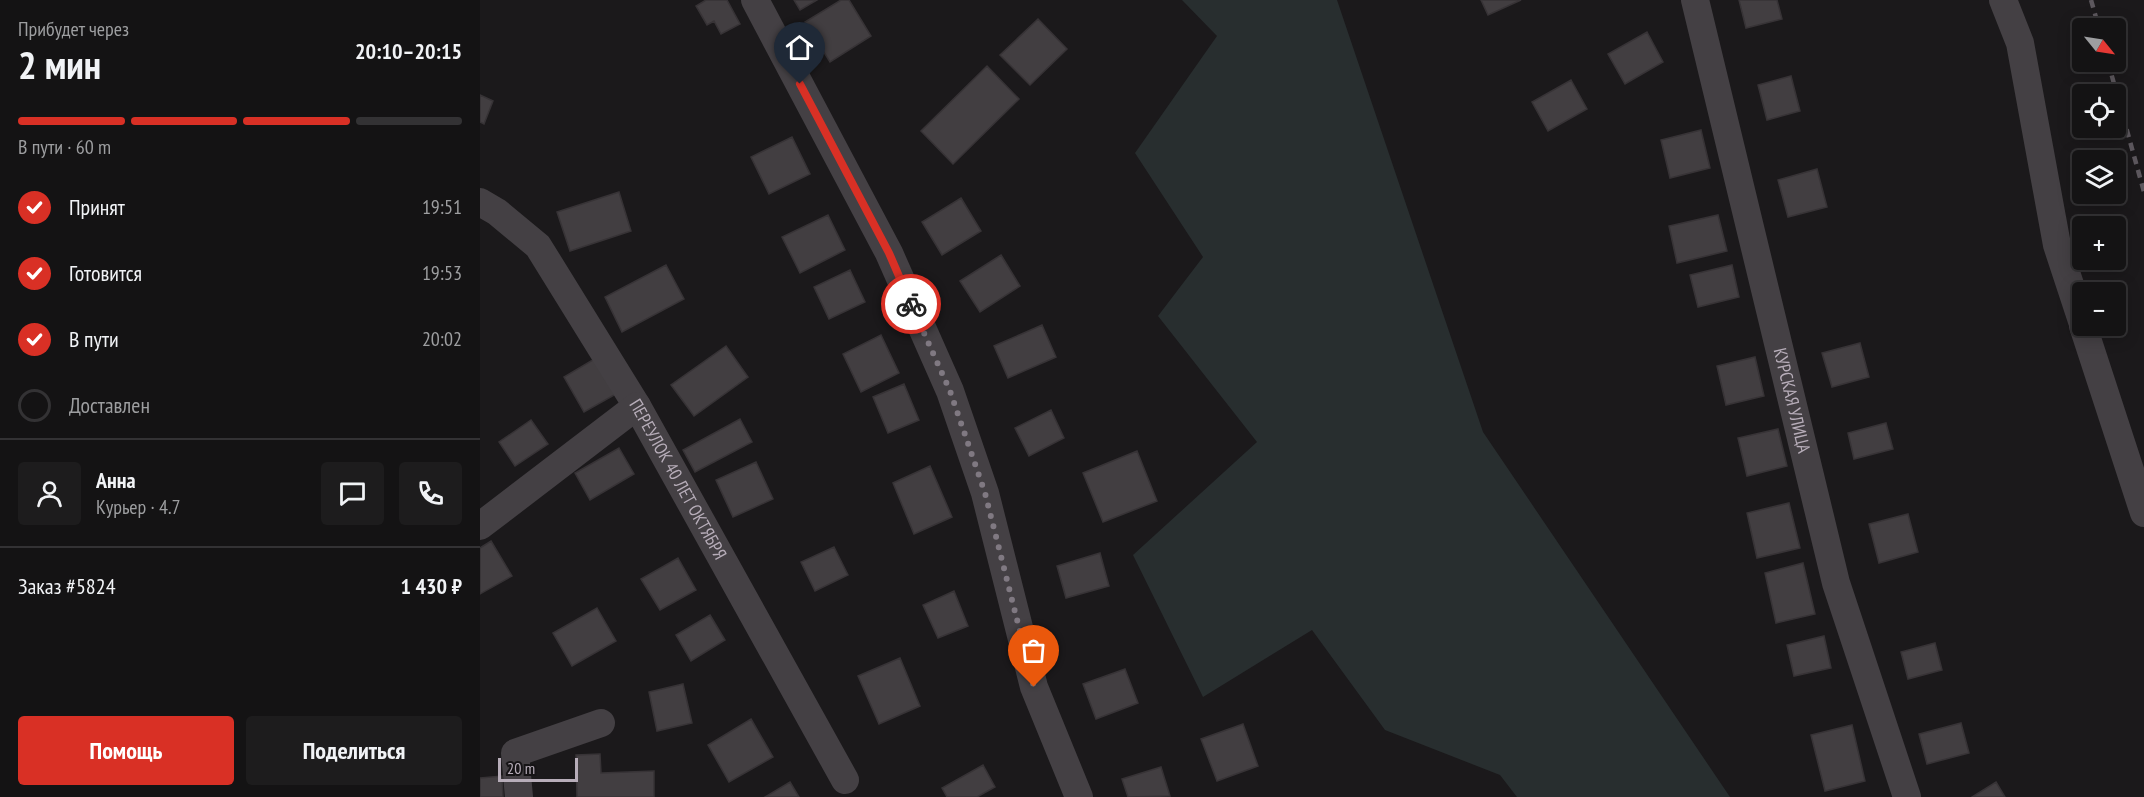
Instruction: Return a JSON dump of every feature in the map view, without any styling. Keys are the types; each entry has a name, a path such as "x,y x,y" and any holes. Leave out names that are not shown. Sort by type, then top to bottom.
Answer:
{"street":[{"path":"755,0 889,253 950,391 985,493 1034,687 1079,797"},
{"name":"КУРСКАЯ УЛИЦА","path":"1695,0 1836,583 1907,797"},
{"path":"2003,0 2020,44 2058,245 2072,289"},
{"name":"ПЕРЕУЛОК 40 ЛЕТ ОКТЯБРЯ","path":"480,202 497,212 538,246 637,406 845,780"},
{"path":"2087,336 2144,513"},
{"path":"480,526 637,406"},
{"path":"519,797 515,753 601,723"}],"shaded area":[{"path":"1182,0 1337,0 1483,432 1730,797 1517,797 1500,775 1385,730 1312,630 1203,697 1133,555 1257,442 1158,316 1203,257 1135,153 1217,36"}],"building":[{"path":"706,0 727,0 740,24 721,34 714,21 707,25 696,6"},
{"path":"794,0 817,0 800,10"},
{"path":"841,0 849,0 871,36 830,62 805,22"},
{"path":"1481,0 1521,0 1488,15"},
{"path":"1739,0 1777,0 1782,19 1746,28"},
{"path":"1038,19 1067,49 1030,85 1000,55"},
{"path":"1647,32 1663,62 1625,84 1608,54"},
{"path":"987,66 1019,99 953,164 921,131"},
{"path":"1791,76 1800,111 1767,120 1758,85"},
{"path":"1571,80 1587,109 1548,131 1532,102"},
{"path":"480,95 493,101 484,124 480,122"},
{"path":"1701,130 1710,168 1670,178 1661,140"},
{"path":"792,137 810,174 769,194 751,157"},
{"path":"1817,169 1827,207 1788,217 1778,180"},
{"path":"619,192 631,231 570,251 557,212"},
{"path":"961,198 981,231 942,255 922,222"},
{"path":"828,215 845,250 800,273 782,237"},
{"path":"1718,215 1727,251 1677,263 1669,226"},
{"path":"1001,255 1020,286 980,312 960,281"},
{"path":"666,265 684,299 622,332 605,297"},
{"path":"1732,265 1739,297 1698,307 1690,275"},
{"path":"850,270 865,302 829,319 814,287"},
{"path":"1042,325 1056,357 1008,378 994,346"},
{"path":"881,335 899,373 861,392 843,354"},
{"path":"1860,343 1869,377 1832,387 1822,353"},
{"path":"726,346 748,377 694,416 671,385"},
{"path":"1755,357 1764,396 1726,405 1717,366"},
{"path":"596,358 616,394 584,412 564,377"},
{"path":"904,384 919,420 888,433 873,397"},
{"path":"1051,410 1064,438 1029,456 1015,428"},
{"path":"740,419 752,442 695,472 683,450"},
{"path":"531,420 548,444 515,466 499,442"},
{"path":"1886,423 1893,449 1854,459 1848,433"},
{"path":"1778,429 1787,466 1747,476 1738,438"},
{"path":"619,448 634,474 590,500 575,473"},
{"path":"1137,451 1157,501 1103,522 1083,473"},
{"path":"756,462 773,499 733,517 716,480"},
{"path":"930,466 952,517 914,534 893,483"},
{"path":"1789,503 1800,548 1757,558 1747,513"},
{"path":"1908,514 1918,552 1879,563 1869,524"},
{"path":"491,541 512,576 480,594 480,548"},
{"path":"834,547 848,575 815,591 801,562"},
{"path":"1100,553 1109,586 1066,598 1057,566"},
{"path":"678,558 696,590 660,610 641,579"},
{"path":"1803,563 1815,614 1776,623 1765,573"},
{"path":"954,591 968,626 938,638 923,605"},
{"path":"597,608 616,641 572,666 553,633"},
{"path":"710,615 725,640 691,661 676,635"},
{"path":"1824,636 1831,668 1794,676 1787,645"},
{"path":"1935,643 1942,670 1908,679 1901,652"},
{"path":"900,658 920,706 879,724 858,676"},
{"path":"1125,669 1138,703 1096,719 1083,684"},
{"path":"683,684 692,723 657,731 649,692"},
{"path":"751,719 773,757 729,782 708,745"},
{"path":"1961,723 1969,753 1927,764 1919,734"},
{"path":"1243,724 1258,766 1217,781 1201,739"},
{"path":"1852,725 1865,781 1825,791 1811,735"},
{"path":"600,754 601,773 654,771 654,797 577,797 576,755"},
{"path":"983,765 995,787 977,797 947,797 942,788"},
{"path":"1161,767 1170,796 1128,797 1122,779"},
{"path":"502,776 503,797 480,797 480,778"},
{"path":"790,782 799,797 765,797"},
{"path":"1996,782 2005,797 1972,797"}],"railway":[{"path":"2091,0 2096,18"},
{"path":"2111,72 2144,192"}],"way so far":[{"path":"911,304 950,391 985,493 1034,687"}],"route":[{"path":"800,84 889,253 911,304"}]}
